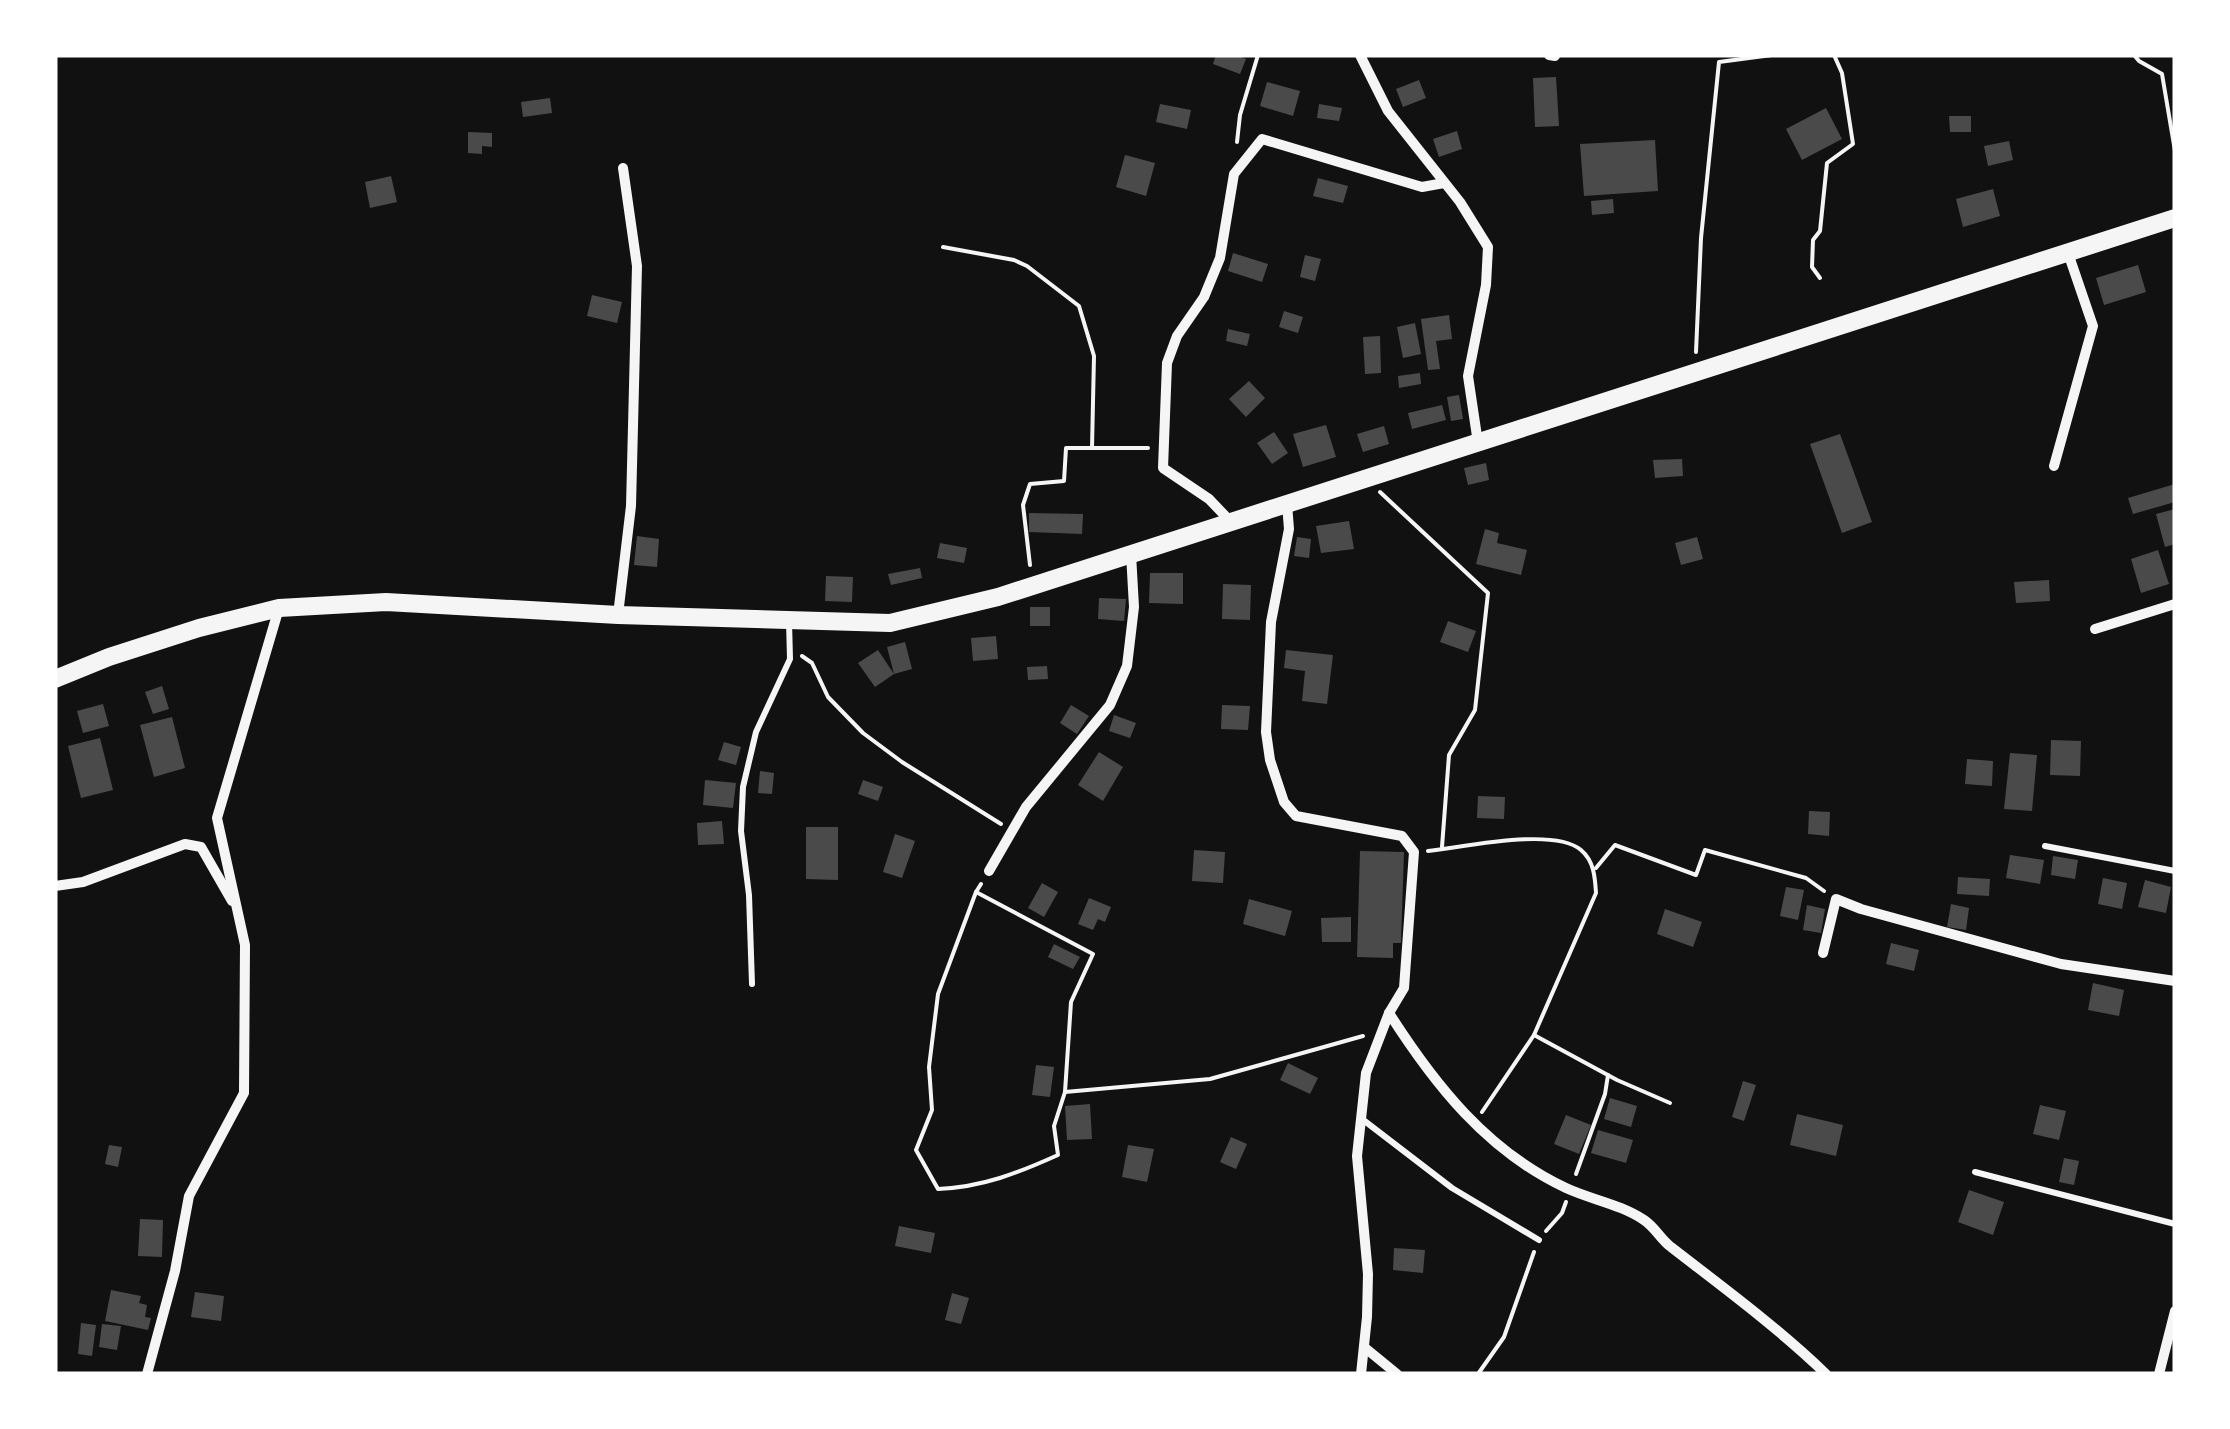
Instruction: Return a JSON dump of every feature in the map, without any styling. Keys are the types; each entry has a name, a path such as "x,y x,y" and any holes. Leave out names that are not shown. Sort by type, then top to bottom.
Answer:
{"main road":[{"path":"55,679 199,628 279,608 386,602 618,615 890,623 1032,586 2175,218"}],"street":[{"path":"1360,55 1388,112 1444,182 1488,247 1486,285 1468,376 1478,442"},
{"path":"1232,522 1210,499 1162,468 1166,363 1177,336 1204,297 1220,258 1234,174 1262,139 1422,187 1444,182"},
{"path":"618,615 631,506 637,266 623,168"},
{"path":"2054,466 2092,326 2068,253"},
{"path":"1288,504 1289,529 1272,622 1266,732 1270,760 1284,802 1296,816 1402,836 1414,852 1404,988 1389,1012 1366,1073 1357,1156 1368,1274 1361,1374"},
{"path":"989,871 1026,807 1110,705 1116,692 1127,666 1134,607 1132,554"},
{"path":"2095,628 2175,604"},
{"path":"147,1374 175,1271 188,1196 244,1093 245,944 217,818 279,608"},
{"path":"55,886 83,882 185,844 202,846 238,910"},
{"path":"1824,953 1836,899 2062,964 2175,981"},
{"path":"1389,1012 1427,1070 1474,1124 1527,1168 1647,1221 1666,1244 1747,1303 1826,1374"},
{"path":"2159,1374 2175,1310"},
{"path":"1364,1346 1396,1374"}],"lane":[{"path":"752,984 749,895 741,832 743,788 756,732 790,659 789,620"},
{"path":"2045,846 2175,871"},
{"path":"1361,1118 1452,1188 1539,1240"},
{"path":"1975,1172 2175,1224"}],"path":[{"path":"1234,174 1240,115 1258,55"},
{"path":"1697,372 1701,238 1719,62 1772,55"},
{"path":"1820,278 1812,268 1813,240 1820,231 1826,162 1854,144 1842,73 1834,55"},
{"path":"2134,55 2162,74 2175,151"},
{"path":"944,248 1014,260 1079,306 1094,356 1092,448"},
{"path":"1032,586 1023,505 1030,484 1064,481 1066,448 1163,448"},
{"path":"1365,479 1488,593 1476,710 1449,755 1442,849"},
{"path":"790,648 812,663 828,698 863,732 902,762 1012,831"},
{"path":"1414,852 1550,838 1581,850 1594,870 1596,893 1534,1035 1474,1124"},
{"path":"1594,870 1615,845 1696,876 1705,850 1806,878 1836,899"},
{"path":"976,892 1093,954 1071,1002 1064,1092 1054,1126 1058,1156 993,1183 938,1189 916,1150 932,1110 929,1067 938,994 976,892 989,871"},
{"path":"1064,1092 1210,1079 1382,1030"},
{"path":"1534,1035 1670,1103"},
{"path":"1478,1374 1504,1338 1539,1240 1562,1213 1606,1094 1608,1075"}],"building":[{"path":"1216,55 1246,59 1240,74 1213,64"},
{"path":"1556,77 1559,126 1535,127 1533,78"},
{"path":"1419,80 1426,98 1403,107 1396,89"},
{"path":"1267,82 1300,91 1293,116 1260,106"},
{"path":"550,98 552,113 523,117 521,102"},
{"path":"1160,104 1191,110 1187,129 1156,122"},
{"path":"1319,104 1342,108 1339,121 1317,118"},
{"path":"1826,108 1842,139 1802,160 1786,129"},
{"path":"1949,116 1971,116 1971,132 1950,132"},
{"path":"1457,131 1462,149 1439,157 1433,139"},
{"path":"468,132 492,133 492,147 482,146 482,154 468,153"},
{"path":"1655,140 1658,191 1584,196 1580,144"},
{"path":"2009,141 2013,160 1988,166 1984,146"},
{"path":"1125,155 1155,163 1146,196 1116,187"},
{"path":"391,176 397,202 370,208 365,182"},
{"path":"1318,178 1348,186 1343,203 1313,196"},
{"path":"1993,189 2000,216 1963,227 1956,199"},
{"path":"1613,199 1614,213 1592,215 1591,201"},
{"path":"1233,253 1268,264 1262,282 1228,271"},
{"path":"1305,255 1321,259 1315,281 1300,277"},
{"path":"2138,265 2146,292 2104,305 2096,278"},
{"path":"592,295 622,302 617,323 587,316"},
{"path":"1284,311 1303,317 1298,333 1279,327"},
{"path":"1449,315 1452,339 1436,341 1440,369 1428,370 1421,319"},
{"path":"1415,323 1421,354 1403,358 1397,327"},
{"path":"1228,329 1250,334 1247,346 1226,341"},
{"path":"1380,336 1381,373 1365,374 1363,337"},
{"path":"1420,373 1421,384 1399,388 1398,376"},
{"path":"1249,381 1265,398 1246,417 1229,399"},
{"path":"1459,395 1463,419 1451,421 1447,397"},
{"path":"1442,405 1446,420 1412,429 1408,413"},
{"path":"1326,425 1336,457 1303,467 1293,434"},
{"path":"1384,426 1389,444 1363,452 1357,434"},
{"path":"1274,432 1288,453 1272,464 1257,443"},
{"path":"1840,434 1872,522 1842,533 1810,444"},
{"path":"1682,459 1683,476 1655,478 1653,460"},
{"path":"1486,463 1489,480 1468,485 1464,468"},
{"path":"2175,484 2175,502 2133,514 2128,498"},
{"path":"2175,509 2175,544 2165,547 2156,514"},
{"path":"1029,513 1083,514 1082,534 1029,532"},
{"path":"1349,521 1354,549 1321,553 1316,526"},
{"path":"1485,529 1499,533 1497,543 1527,550 1521,575 1476,564"},
{"path":"637,536 659,539 657,567 634,565"},
{"path":"1297,537 1311,539 1309,558 1294,556"},
{"path":"1697,537 1703,559 1681,565 1675,543"},
{"path":"940,543 967,548 964,563 937,558"},
{"path":"2158,550 2169,584 2141,593 2131,559"},
{"path":"920,568 922,578 891,585 888,574"},
{"path":"1150,573 1183,573 1183,604 1149,603"},
{"path":"826,576 853,577 852,602 825,601"},
{"path":"2049,580 2050,601 2016,603 2014,582"},
{"path":"1223,584 1251,585 1250,620 1222,619"},
{"path":"1099,598 1126,599 1124,621 1098,619"},
{"path":"1030,607 1050,607 1050,626 1030,626"},
{"path":"1448,621 1476,631 1468,652 1440,642"},
{"path":"996,636 998,659 973,661 971,638"},
{"path":"905,642 912,669 894,674 887,647"},
{"path":"878,650 894,674 875,687 858,663"},
{"path":"1286,650 1333,655 1327,704 1302,701 1305,671 1284,668"},
{"path":"1047,666 1048,679 1028,680 1027,667"},
{"path":"162,686 169,709 153,714 145,692"},
{"path":"103,704 109,726 83,733 77,711"},
{"path":"1071,705 1089,716 1077,734 1060,723"},
{"path":"1222,705 1250,706 1248,730 1221,729"},
{"path":"1114,715 1136,723 1130,738 1109,731"},
{"path":"172,717 185,768 154,777 140,725"},
{"path":"100,738 113,790 81,798 68,746"},
{"path":"2051,740 2081,741 2080,776 2050,775"},
{"path":"724,742 741,747 736,765 718,760"},
{"path":"1099,752 1123,767 1103,801 1078,785"},
{"path":"2010,753 2037,755 2032,811 2004,809"},
{"path":"1967,759 1993,761 1992,786 1965,784"},
{"path":"760,771 774,773 772,794 758,793"},
{"path":"705,780 736,783 733,808 703,805"},
{"path":"863,780 883,787 878,801 858,794"},
{"path":"1478,796 1505,797 1504,819 1477,818"},
{"path":"1809,811 1830,812 1829,836 1808,834"},
{"path":"722,821 724,844 698,845 697,823"},
{"path":"806,827 838,827 838,880 806,879"},
{"path":"895,834 915,841 902,878 883,872"},
{"path":"1194,850 1225,852 1223,883 1192,881"},
{"path":"1360,851 1404,852 1401,943 1393,943 1393,958 1357,957"},
{"path":"2010,855 2044,860 2040,884 2006,878"},
{"path":"2053,856 2078,860 2075,879 2051,875"},
{"path":"1958,877 1990,879 1989,896 1957,894"},
{"path":"2103,878 2127,883 2122,909 2098,904"},
{"path":"2145,880 2171,887 2166,913 2138,907"},
{"path":"1042,883 1058,892 1044,917 1028,908"},
{"path":"1786,887 1804,890 1798,920 1780,916"},
{"path":"1089,898 1111,907 1105,922 1098,919 1093,930 1078,924"},
{"path":"1249,899 1292,911 1285,936 1243,924"},
{"path":"1951,904 1969,908 1966,930 1947,927"},
{"path":"1807,905 1825,909 1821,933 1803,930"},
{"path":"1665,909 1702,922 1693,947 1657,934"},
{"path":"1351,917 1351,942 1322,942 1321,918"},
{"path":"1891,943 1919,950 1914,971 1886,964"},
{"path":"1054,944 1080,957 1073,969 1048,957"},
{"path":"2093,983 2124,990 2119,1016 2088,1010"},
{"path":"1288,1063 1318,1078 1310,1094 1280,1080"},
{"path":"1036,1065 1054,1067 1050,1097 1032,1095"},
{"path":"1743,1081 1756,1085 1744,1121 1732,1117"},
{"path":"1610,1098 1637,1106 1631,1127 1604,1119"},
{"path":"1090,1104 1092,1139 1067,1140 1065,1106"},
{"path":"2040,1105 2066,1111 2059,1140 2033,1134"},
{"path":"1797,1114 1843,1125 1836,1156 1790,1145"},
{"path":"1566,1115 1591,1125 1579,1154 1554,1144"},
{"path":"1598,1130 1633,1140 1626,1163 1591,1153"},
{"path":"1231,1137 1247,1144 1236,1169 1220,1162"},
{"path":"109,1145 122,1147 118,1167 105,1164"},
{"path":"1128,1145 1154,1149 1147,1182 1122,1177"},
{"path":"2064,1158 2079,1161 2074,1185 2059,1182"},
{"path":"1969,1190 2004,1202 1993,1235 1958,1222"},
{"path":"140,1219 163,1220 162,1257 138,1256"},
{"path":"899,1226 935,1233 931,1253 895,1246"},
{"path":"1394,1248 1425,1250 1423,1273 1393,1270"},
{"path":"111,1290 141,1296 139,1303 147,1305 145,1317 151,1318 148,1330 105,1321"},
{"path":"195,1292 224,1296 221,1321 191,1317"},
{"path":"952,1293 969,1298 961,1324 945,1320"},
{"path":"81,1323 96,1325 92,1356 78,1354"},
{"path":"102,1324 121,1326 117,1350 99,1347"}]}
